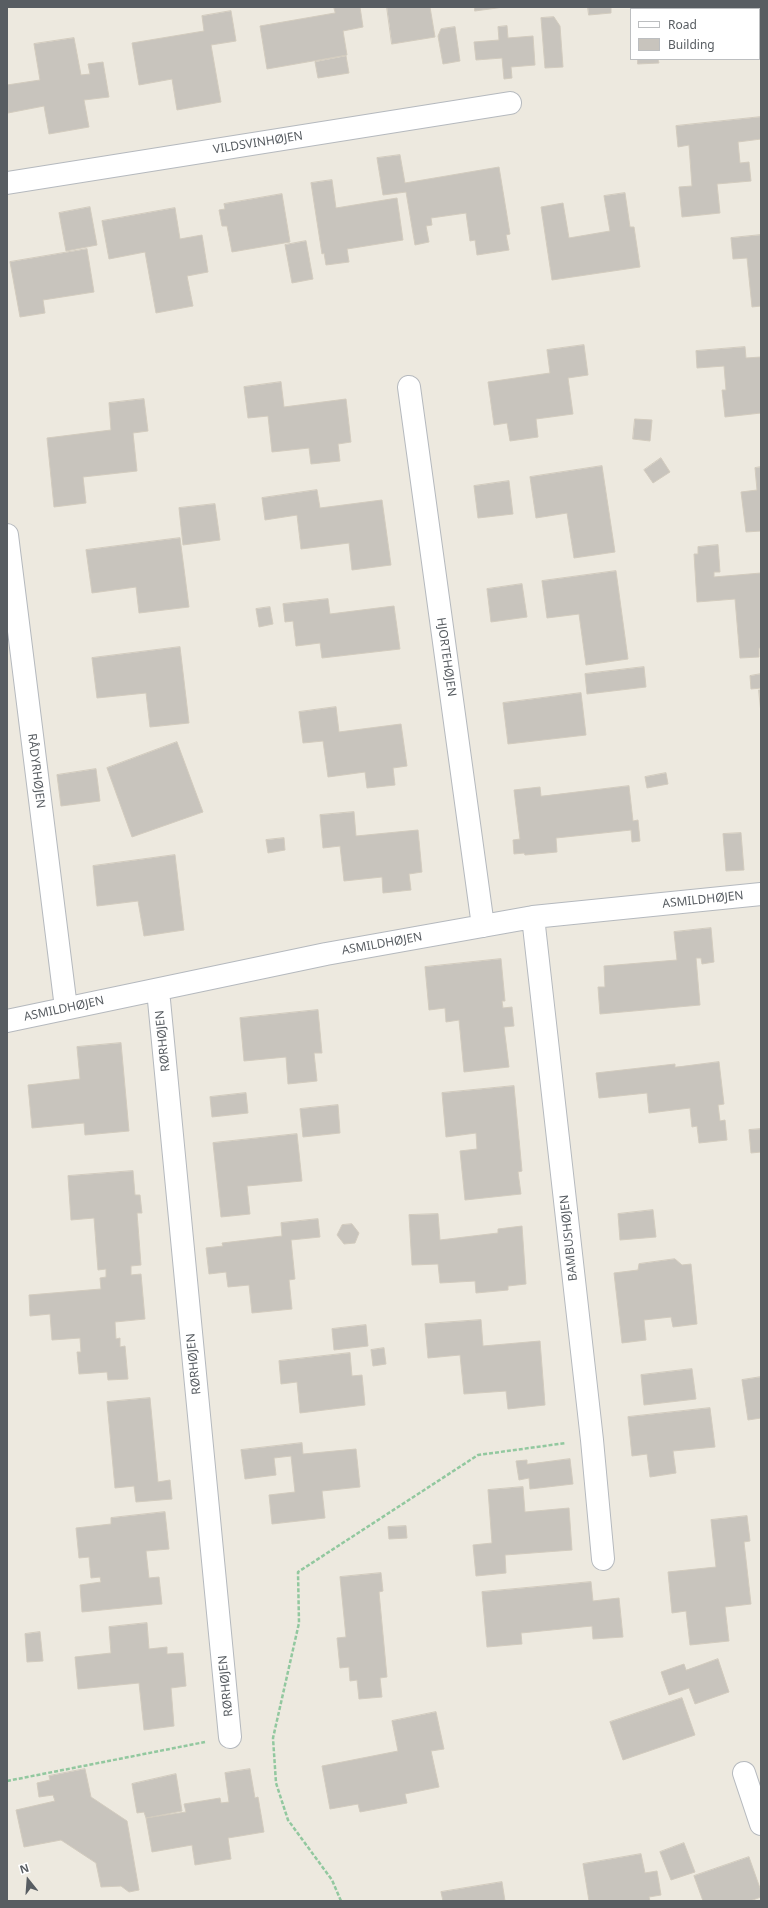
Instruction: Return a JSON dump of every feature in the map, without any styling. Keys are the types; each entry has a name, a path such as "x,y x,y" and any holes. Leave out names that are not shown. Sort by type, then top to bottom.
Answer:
{"street":[{"name":"VILDSVINHØJEN","path":"7,183 510,102"},
{"name":"HJORTEHØJEN","path":"409,387 483,926"},
{"name":"RÅDYRHØJEN","path":"7,535 66,1008"},
{"name":"ASMILDHØJEN","path":"7,1021 326,954 533,917 761,894"},
{"name":"BAMBUSHØJEN","path":"533,917 592,1440 603,1559"},
{"name":"RØRHØJEN","path":"158,990 230,1737"},
{"path":"744,1773 761,1824"}],"path":[{"path":"341,1901 332,1880 288,1820 276,1784 273,1738 299,1622 298,1572 478,1455 592,1440"},
{"path":"7,1781 230,1737"}],"building":[{"path":"334,7 360,7 363,27 343,31 347,55 267,69 260,26 335,13"},
{"path":"387,7 430,7 435,37 392,44"},
{"path":"475,7 504,7 475,11"},
{"path":"588,7 611,7 611,13 589,15"},
{"path":"231,11 236,41 211,45 221,102 177,110 172,79 139,85 132,43 204,31 202,16"},
{"path":"554,17 560,26 563,67 545,68 541,18"},
{"path":"507,26 508,38 533,36 535,65 511,67 512,78 504,79 502,58 476,60 474,42 499,40 498,27"},
{"path":"455,27 460,61 443,64 438,36 441,29"},
{"path":"74,38 81,75 90,74 88,64 103,62 109,97 84,100 89,127 49,134 44,106 8,113 7,85 40,80 34,44"},
{"path":"346,56 349,73 318,78 315,62"},
{"path":"638,60 658,60 659,63 638,64"},
{"path":"761,117 761,139 738,142 740,163 749,162 751,181 717,184 720,213 682,217 679,187 692,186 689,145 678,147 676,126"},
{"path":"400,155 405,183 499,167 510,234 506,235 509,250 477,255 475,240 470,241 466,213 431,218 432,225 426,226 429,242 415,245 406,192 383,195 377,158"},
{"path":"332,180 336,208 397,198 403,240 347,249 349,262 326,265 324,253 322,254 311,183"},
{"path":"625,193 630,227 634,227 640,267 552,280 541,207 563,203 569,238 610,231 604,196"},
{"path":"282,194 290,242 232,252 227,226 222,226 219,210 225,209 224,204"},
{"path":"90,207 97,245 66,251 59,213"},
{"path":"175,208 180,239 202,235 208,272 187,276 193,306 156,313 145,252 109,259 102,221"},
{"path":"761,235 761,306 752,307 747,258 733,259 731,238"},
{"path":"306,241 313,279 292,283 285,245"},
{"path":"87,249 94,292 43,300 45,313 20,317 10,262"},
{"path":"584,345 588,375 568,378 573,414 536,419 538,437 510,441 507,423 494,425 488,382 550,373 547,350"},
{"path":"745,347 746,358 761,357 761,413 725,417 722,390 726,390 724,366 697,368 696,351"},
{"path":"281,382 284,407 346,399 351,442 338,444 340,461 311,464 309,448 272,452 268,416 248,418 244,387"},
{"path":"144,399 148,431 133,433 137,471 83,477 86,503 54,507 47,438 111,430 109,403"},
{"path":"635,419 652,420 650,441 633,439"},
{"path":"661,458 670,472 653,483 644,470"},
{"path":"602,466 615,552 574,558 567,513 536,518 530,477"},
{"path":"761,467 761,531 746,532 741,492 757,490 755,468"},
{"path":"509,481 513,514 478,518 474,486"},
{"path":"317,490 320,508 382,500 391,565 352,570 349,543 301,549 297,515 265,520 262,498"},
{"path":"215,504 220,540 183,545 179,508"},
{"path":"180,538 189,607 139,613 136,587 92,593 86,550"},
{"path":"718,545 720,572 714,572 714,577 761,573 761,648 759,648 759,657 740,658 735,599 697,602 694,554 698,554 698,547"},
{"path":"616,571 628,659 586,665 579,614 547,618 542,581"},
{"path":"522,584 527,617 491,622 487,589"},
{"path":"328,599 330,614 394,606 400,649 322,658 320,643 296,646 293,621 285,622 283,604"},
{"path":"270,607 273,624 259,627 256,609"},
{"path":"180,647 189,723 150,727 146,693 97,698 92,658"},
{"path":"644,667 646,687 587,694 585,674"},
{"path":"761,674 761,688 751,689 750,676"},
{"path":"759,690 761,690 761,713"},
{"path":"581,693 586,735 508,744 503,703"},
{"path":"336,707 339,732 401,724 407,766 393,768 395,785 367,788 365,772 328,777 323,741 303,743 299,712"},
{"path":"177,742 203,812 132,837 107,768"},
{"path":"96,769 100,801 61,806 57,775"},
{"path":"666,773 668,784 647,788 645,777"},
{"path":"629,786 633,821 638,820 640,841 632,842 631,830 556,838 557,852 525,855 524,853 514,854 513,840 520,839 514,790 540,787 541,796"},
{"path":"354,812 356,836 418,830 422,872 409,874 411,890 383,893 382,877 344,881 340,846 323,848 320,815"},
{"path":"741,833 744,870 726,871 723,834"},
{"path":"284,838 285,850 268,853 266,840"},
{"path":"175,855 184,930 144,936 138,901 97,906 93,866"},
{"path":"711,928 714,962 702,964 701,958 696,958 700,1005 600,1014 598,987 605,987 604,966 677,960 674,932"},
{"path":"501,959 505,1001 502,1001 503,1008 512,1007 514,1026 504,1027 509,1067 464,1072 459,1020 446,1022 445,1008 429,1010 425,967"},
{"path":"318,1010 322,1053 314,1053 317,1081 288,1084 286,1057 244,1061 240,1018"},
{"path":"121,1043 129,1131 85,1135 84,1123 32,1128 28,1085 80,1079 77,1047"},
{"path":"719,1062 724,1104 718,1105 720,1121 725,1120 727,1140 699,1143 697,1126 692,1127 690,1108 649,1113 647,1093 599,1098 596,1073 675,1064 675,1067"},
{"path":"514,1086 522,1171 518,1172 521,1194 465,1200 460,1151 477,1149 476,1133 446,1137 442,1093"},
{"path":"246,1093 248,1113 212,1117 210,1097"},
{"path":"338,1105 340,1133 303,1137 300,1109"},
{"path":"761,1129 761,1152 751,1153 749,1130"},
{"path":"297,1134 302,1181 247,1186 250,1214 221,1217 213,1143"},
{"path":"133,1171 135,1195 140,1195 142,1213 137,1213 141,1265 131,1266 131,1275 141,1274 145,1319 115,1322 116,1339 120,1338 120,1347 125,1346 128,1379 108,1380 107,1372 79,1374 77,1352 81,1352 80,1338 52,1340 50,1314 30,1316 29,1295 101,1289 100,1278 106,1277 106,1269 98,1270 94,1218 71,1220 68,1176"},
{"path":"653,1210 656,1237 620,1240 618,1214"},
{"path":"438,1214 440,1240 498,1233 498,1229 522,1226 526,1284 508,1286 508,1290 476,1293 475,1281 440,1283 438,1264 412,1265 409,1215"},
{"path":"318,1219 320,1237 291,1240 295,1279 289,1280 292,1309 252,1313 249,1285 228,1287 226,1272 209,1274 206,1248 223,1246 222,1243 282,1236 281,1223"},
{"path":"352,1224 359,1233 355,1243 344,1244 337,1235 342,1225"},
{"path":"675,1259 682,1265 691,1264 697,1324 673,1327 671,1317 644,1320 646,1340 622,1343 614,1273 638,1270 639,1264"},
{"path":"481,1320 483,1346 540,1341 545,1405 508,1409 506,1391 464,1394 460,1355 428,1358 425,1324"},
{"path":"366,1325 368,1346 334,1350 332,1329"},
{"path":"384,1348 386,1364 373,1366 371,1350"},
{"path":"350,1353 352,1376 362,1375 365,1405 300,1413 297,1382 281,1384 279,1361"},
{"path":"692,1369 696,1399 644,1405 641,1375"},
{"path":"761,1377 761,1418 748,1420 742,1380"},
{"path":"150,1398 158,1482 170,1480 172,1499 136,1502 134,1486 115,1488 107,1402"},
{"path":"710,1408 715,1447 673,1451 676,1473 650,1477 647,1454 632,1456 628,1417"},
{"path":"302,1443 303,1454 356,1449 360,1487 322,1491 325,1518 272,1524 269,1495 295,1492 291,1456 274,1458 276,1475 245,1479 241,1450"},
{"path":"570,1459 573,1484 530,1489 529,1478 519,1480 516,1461 527,1460 527,1464"},
{"path":"523,1487 525,1512 569,1508 572,1550 505,1555 506,1573 476,1576 473,1545 492,1543 488,1490"},
{"path":"165,1512 169,1549 146,1551 149,1578 159,1577 162,1604 82,1612 80,1585 101,1582 100,1577 91,1578 89,1557 79,1558 76,1528 111,1524 111,1518"},
{"path":"747,1516 750,1541 744,1542 751,1604 725,1607 729,1641 690,1645 686,1611 672,1613 668,1572 716,1567 711,1520"},
{"path":"406,1526 407,1538 389,1539 388,1527"},
{"path":"381,1573 383,1591 379,1592 387,1677 380,1678 382,1697 359,1699 357,1680 350,1681 349,1667 340,1668 337,1638 346,1637 340,1577"},
{"path":"591,1582 593,1601 619,1598 623,1637 593,1639 592,1626 521,1633 522,1644 487,1647 482,1592"},
{"path":"147,1623 149,1649 167,1647 167,1654 183,1653 186,1686 171,1688 174,1726 144,1730 139,1683 78,1689 75,1657 111,1653 109,1627"},
{"path":"40,1632 43,1661 27,1662 25,1634"},
{"path":"718,1659 729,1692 695,1704 689,1688 669,1695 661,1672 684,1664 686,1670"},
{"path":"682,1698 695,1735 623,1760 610,1722"},
{"path":"436,1712 444,1749 431,1751 439,1787 405,1794 407,1803 360,1812 358,1804 330,1809 322,1766 398,1751 392,1721"},
{"path":"85,1769 91,1797 127,1821 139,1890 129,1892 121,1886 101,1887 96,1863 61,1840 24,1847 16,1810 55,1801 53,1795 39,1797 37,1783 50,1780 49,1776"},
{"path":"250,1769 255,1798 258,1797 264,1832 228,1838 231,1859 195,1865 192,1845 152,1852 146,1818 186,1812 184,1804 220,1798 221,1803 229,1802 225,1773"},
{"path":"176,1774 182,1811 146,1818 144,1812 137,1813 132,1784"},
{"path":"684,1843 695,1872 671,1880 660,1852"},
{"path":"641,1854 645,1873 657,1871 661,1895 649,1897 650,1901 589,1901 583,1864"},
{"path":"749,1857 761,1891 761,1897 750,1901 703,1901 694,1876"},
{"path":"502,1882 505,1901 443,1901 441,1892"}]}
